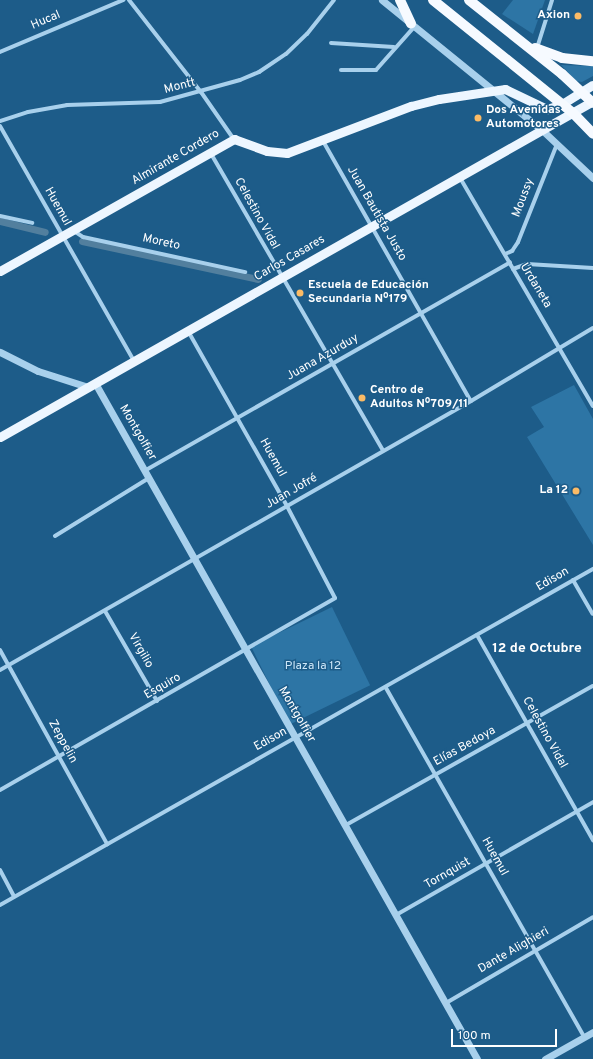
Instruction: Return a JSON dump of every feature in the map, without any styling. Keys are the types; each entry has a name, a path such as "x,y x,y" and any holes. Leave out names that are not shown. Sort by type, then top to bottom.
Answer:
{"highway":[{"path":"400,0 413,26"},
{"path":"433,0 573,113 593,134"},
{"path":"469,0 593,102"},
{"path":"516,38 537,49 562,58 593,61"}],"main road":[{"path":"562,104 593,84"},
{"name":"Almirante Cordero","path":"0,271 74,231 234,139 279,153 299,150 411,106 491,90 511,90 547,110 562,104"},
{"name":"Carlos Casares","path":"0,437 371,226 593,102"}],"street":[{"name":"Hucal","path":"0,52 123,0"},
{"path":"129,0 201,92 234,139"},
{"name":"Montt","path":"0,121 28,112 67,105 149,103 201,92 240,80 271,65 307,34 334,0"},
{"path":"382,0 542,130 593,178"},
{"path":"537,49 552,0"},
{"path":"341,70 376,70 413,26"},
{"path":"332,44 394,47"},
{"name":"Huemul","path":"0,126 134,361"},
{"name":"Juan Bautista Justo","path":"323,141 472,401"},
{"name":"Moussy","path":"505,254 512,251 518,242 557,143"},
{"name":"Celestino Vidal","path":"210,152 281,278 383,451"},
{"name":"Urdaneta","path":"460,176 593,406"},
{"path":"0,216 32,223"},
{"name":"Moreto","path":"74,231 82,237 246,272"},
{"name":"Juana Azurduy","path":"146,470 420,312 510,262"},
{"path":"513,269 527,264 593,268"},
{"name":"Juan Jofré","path":"0,670 472,401 593,328"},
{"name":"Huemul","path":"188,331 287,506 335,598"},
{"path":"0,352 38,371 92,385"},
{"name":"Montgolfier","path":"92,385 146,470 477,1059"},
{"path":"55,536 150,478"},
{"name":"Edison","path":"0,905 296,737 386,688 593,569"},
{"path":"573,580 593,614"},
{"name":"Esquiro","path":"0,790 59,758 335,598"},
{"name":"Virgilio","path":"105,611 157,701"},
{"name":"Celestino Vidal","path":"477,635 593,840"},
{"name":"Zeppelin","path":"0,650 107,844"},
{"name":"Elías Bedoya","path":"346,825 593,686"},
{"name":"Huemul","path":"386,688 584,1037"},
{"name":"Tornquist","path":"396,915 593,802"},
{"path":"0,870 14,896"},
{"name":"Dante Alighieri","path":"446,1003 593,917"},
{"path":"545,1059 593,1032"}],"green space":[{"path":"513,0 545,0 533,34 502,14"},
{"path":"561,65 593,66 593,76 582,82 576,81"},
{"name":"La 12","path":"574,385 593,419 593,545 527,437 544,427 531,407"},
{"name":"Plaza la 12","path":"332,607 370,685 289,725 251,646"}],"waterway":[{"path":"0,221 45,232"},
{"path":"82,241 258,279"}],"place":[{"name":"Axion","path":"578,16"},
{"name":"Dos Avenidas Automotores","path":"478,118"},
{"name":"Escuela de Educación Secundaria Nº179","path":"300,293"},
{"name":"Centro de Adultos Nº709/11","path":"362,398"},
{"name":"La 12","path":"576,491"}],"district":[{"name":"12 de Octubre","path":"537,649"}]}
